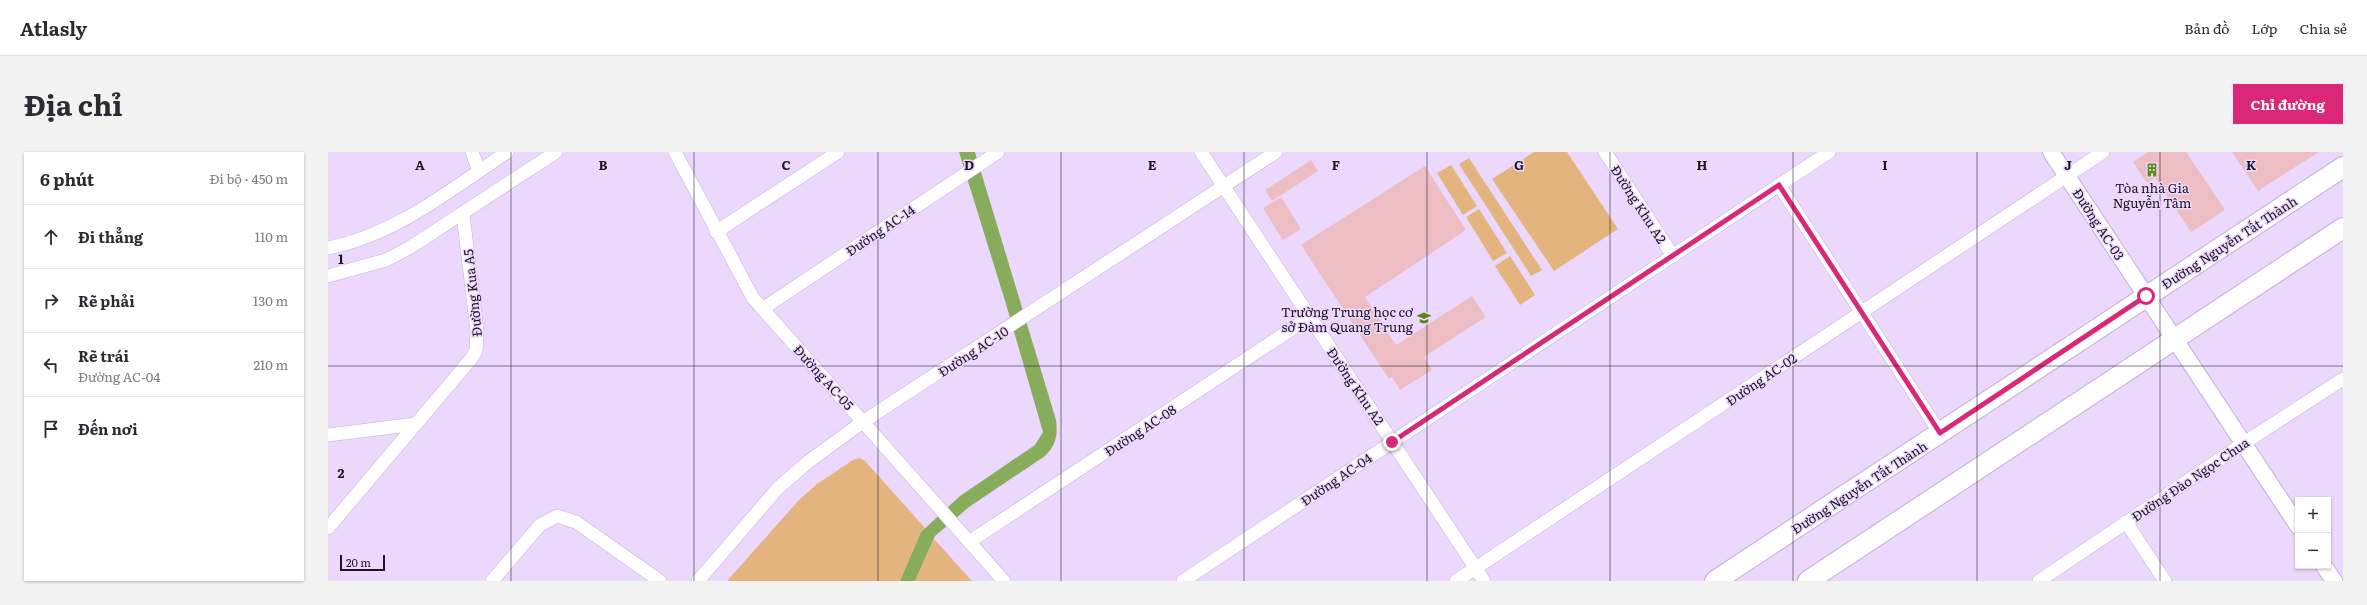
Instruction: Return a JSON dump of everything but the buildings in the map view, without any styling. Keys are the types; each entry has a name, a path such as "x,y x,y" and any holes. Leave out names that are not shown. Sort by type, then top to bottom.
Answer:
{"main road":[{"name":"Đường Nguyễn Tất Thành","path":"1715,581 2146,296 2343,168"},
{"path":"1808,581 2343,228"}],"street":[{"path":"472,152 479,171"},
{"path":"328,248 356,240 399,221 507,152"},
{"path":"328,276 386,260 415,245 556,152"},
{"name":"Đường AC-05","path":"675,152 745,287 762,309 864,421 1004,581"},
{"path":"716,232 838,152"},
{"name":"Đường AC-14","path":"762,309 998,152"},
{"name":"Đường Khu A2","path":"1201,152 1484,581"},
{"name":"Đường AC-10","path":"698,581 778,488 808,462 864,421 1008,329 1276,152"},
{"name":"Đường Khu A2","path":"1605,152 1673,256"},
{"name":"Đường AC-04","path":"1183,581 1829,152"},
{"name":"Đường AC-03","path":"2051,152 2295,521"},
{"name":"Đường AC-02","path":"1456,581 2103,152"},
{"path":"1779,185 1940,433"},
{"name":"Đường Kua A5","path":"328,528 471,359 476,351 477,331 462,214"},
{"name":"Đường AC-08","path":"969,542 1310,317"},
{"name":"Đường Đào Ngọc Chua","path":"2039,581 2244,443 2343,379"},
{"path":"328,435 416,424"},
{"path":"492,581 540,525 548,519 557,516 576,522 660,581"},
{"path":"2126,522 2165,581"},
{"path":"2326,569 2334,581"}],"shaded area":[{"path":"959,152 975,152 1056,420 1057,430 1054,444 1045,456 969,507 935,536 915,581 900,581 921,532 960,496 1035,445 1043,432 1006,304"},
{"path":"1534,152 1567,152 1618,229 1554,271 1492,179"},
{"path":"1469,158 1542,270 1531,276 1459,164"},
{"path":"1451,165 1477,206 1463,215 1437,173"},
{"path":"1479,209 1507,253 1493,261 1466,217"},
{"path":"1510,256 1535,295 1520,305 1495,266"},
{"path":"860,458 865,461 925,528 921,532 900,581 727,581 799,500 817,484 853,460"},
{"path":"934,539 972,581 915,581"}],"place":[{"name":"Tòa nhà Gia Nguyễn Tâm","path":"2152,170"},
{"name":"Trường Trung học cơ sở Đàm Quang Trung","path":"1424,318"}],"route":[{"path":"1392,442 1779,185 1940,433 2146,296"}]}
